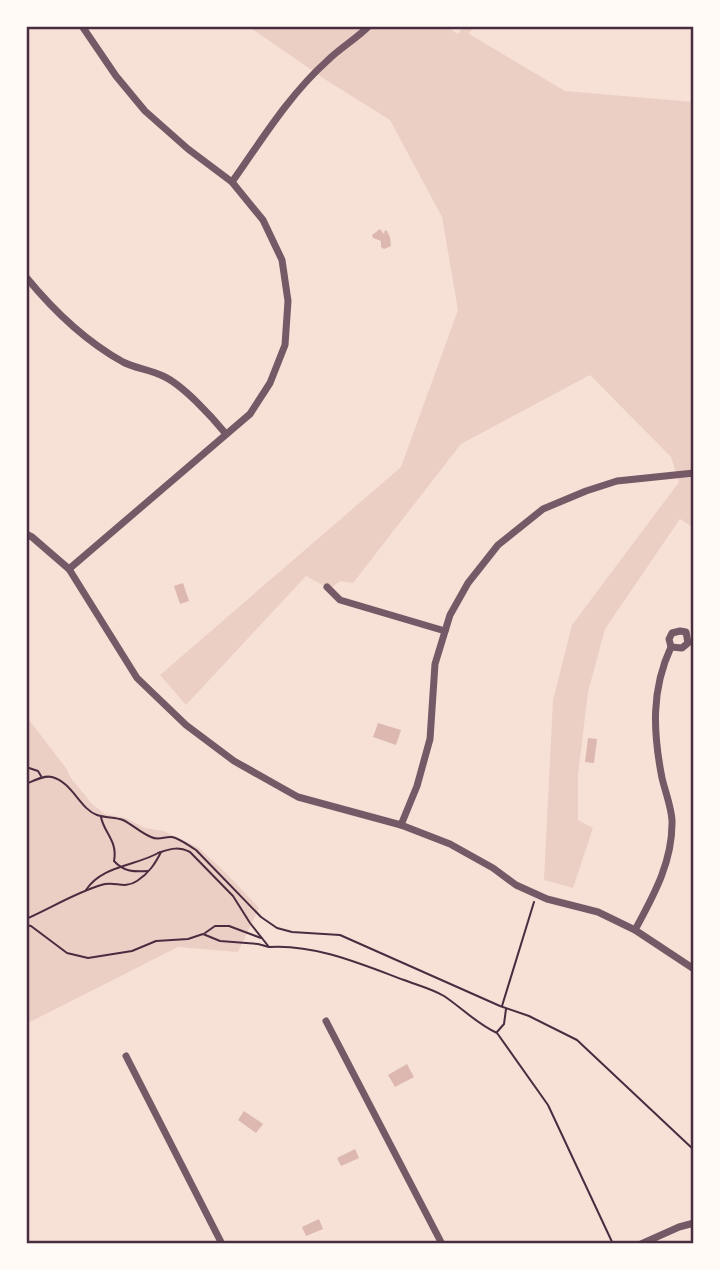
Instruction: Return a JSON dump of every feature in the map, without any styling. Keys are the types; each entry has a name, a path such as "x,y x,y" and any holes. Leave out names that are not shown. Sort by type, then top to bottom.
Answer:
{"street":[{"path":"69,569 250,414 270,383 285,345 288,301 282,261 263,220 232,182 188,149 145,111 116,76 82,26"},
{"path":"232,182 299,89 328,60 369,26"},
{"path":"26,277 43,299 89,340 125,363 165,377 195,401 226,434"},
{"path":"401,825 417,786 430,738 435,664 444,631 468,583 498,545 543,509 586,491 617,481 694,473"},
{"path":"26,534 69,569 137,678 186,725 234,761 298,797 401,825 450,844 493,868 516,885 547,899 598,912 635,930 694,969"},
{"path":"327,587 340,600 444,631"},
{"path":"635,930 660,883 669,849 672,818 655,736 655,704 664,662 671,647"},
{"path":"326,1021 442,1244"},
{"path":"125,1056 222,1244"},
{"path":"641,1244 694,1223"}],"path":[{"path":"26,767 38,771 42,777"},
{"path":"26,784 42,777 52,777 77,796 90,811 127,822 156,839 169,836 184,842 196,850 261,917 277,928 292,932 340,935 529,1016 577,1040 694,1150"},
{"path":"101,816 101,822 110,835 116,853 114,861 120,867 134,872 149,871"},
{"path":"84,892 90,883 120,867 150,859 175,848 190,852 233,896 269,947"},
{"path":"26,919 111,882 125,886 135,883 153,868 161,852"},
{"path":"502,1006 536,894"},
{"path":"26,925 67,953 88,958 132,951 156,941 188,939 215,926 229,926 262,939"},
{"path":"203,934 220,941 319,952 360,963 442,994 484,1027 497,1033 548,1105 613,1244"},
{"path":"497,1033 504,1024 507,1008"}],"shaded area":[{"path":"248,26 446,26 458,34 464,26 474,26 469,34 565,91 694,102 694,528 680,519 605,629 588,692 578,775 578,820 593,828 573,888 544,880 553,700 572,625 679,482 671,457 590,375 461,444 353,583 340,581 330,589 306,576 186,705 160,675 401,467 458,310 442,217 390,120"},
{"path":"380,229 384,234 385,230 387,231 390,237 391,246 384,249 381,247 381,241 372,235"},
{"path":"183,583 189,601 180,604 174,586"},
{"path":"26,716 92,804 105,814 126,818 145,828 164,831 199,848 259,908 238,952 178,947 26,1024"},
{"path":"378,723 401,730 396,745 373,737"},
{"path":"588,738 597,739 594,763 585,762"},
{"path":"407,1064 414,1077 395,1087 388,1075"},
{"path":"244,1111 263,1124 256,1133 238,1120"},
{"path":"355,1149 359,1158 341,1166 337,1158"},
{"path":"319,1219 323,1229 306,1236 302,1227"}]}
